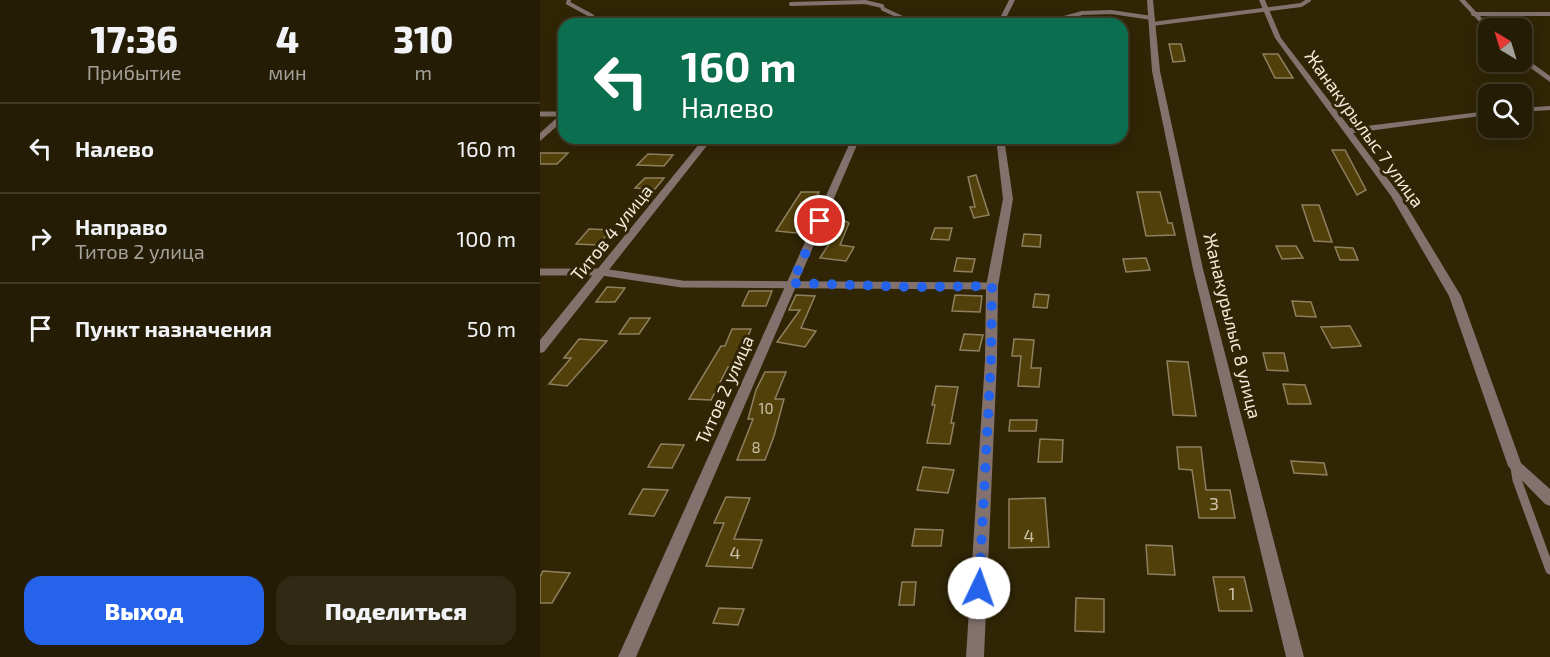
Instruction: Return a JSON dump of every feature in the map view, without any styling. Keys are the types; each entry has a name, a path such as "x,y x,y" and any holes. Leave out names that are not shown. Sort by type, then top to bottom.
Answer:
{"street":[{"path":"1003,18 1012,0"},
{"name":"Жанакурылыс 8 улица","path":"1150,0 1156,71 1198,269 1294,657"},
{"path":"1462,0 1478,19"},
{"name":"Жанакурылыс 7 улица","path":"1265,5 1278,38 1395,195 1455,296 1515,466 1550,499"},
{"path":"1532,66 1550,80"},
{"path":"1532,109 1550,108"},
{"path":"1348,130 1478,114"},
{"path":"540,138 558,121"},
{"name":"Титов 4 улица","path":"540,349 704,144"},
{"name":"Титов 2 улица","path":"627,657 853,144"},
{"path":"975,657 991,360 992,286 1008,199 1001,144"}],"lane":[{"path":"569,0 568,3 593,18"},
{"path":"878,0 883,9 900,18"},
{"path":"1064,18 1082,13 1111,12 1152,21 1216,15 1265,5 1301,5 1309,0"},
{"path":"791,4 866,2 882,6"},
{"path":"1473,14 1550,14"},
{"path":"540,114 558,115"},
{"path":"540,272 602,272 682,284 992,286"},
{"path":"1515,466 1517,480 1550,570"}],"building":[{"path":"1169,44 1181,44 1185,61 1173,62"},
{"path":"1263,54 1278,54 1293,78 1275,78"},
{"path":"1332,150 1345,150 1366,190 1357,195"},
{"path":"540,153 568,153 557,164 540,164"},
{"path":"648,154 673,155 664,166 637,165"},
{"path":"976,175 989,215 974,218 970,207 975,207 968,177"},
{"path":"645,178 664,178 655,189 635,188"},
{"path":"801,192 819,192 796,233 776,231"},
{"path":"1137,192 1160,192 1168,223 1172,223 1175,235 1146,236"},
{"path":"1302,205 1319,205 1332,242 1314,241"},
{"path":"843,220 849,223 840,245 854,247 846,261 820,258 834,236 827,236 832,224 841,224"},
{"path":"935,228 952,228 949,240 931,239"},
{"path":"589,229 611,230 598,245 576,244"},
{"path":"1024,234 1041,235 1040,247 1022,246"},
{"path":"1276,246 1296,246 1303,258 1282,259"},
{"path":"1335,247 1353,248 1358,260 1340,260"},
{"path":"957,258 975,259 972,272 954,271"},
{"path":"1146,258 1150,270 1126,272 1123,259"},
{"path":"607,287 625,288 615,302 596,302"},
{"path":"749,291 772,291 766,306 742,306"},
{"path":"1035,294 1049,295 1047,308 1033,307"},
{"path":"796,295 815,296 801,328 816,331 805,347 777,342 800,310 789,310"},
{"path":"955,295 982,296 980,312 952,311"},
{"path":"1292,301 1311,302 1316,317 1296,316"},
{"path":"630,318 650,318 639,334 619,334"},
{"path":"1350,326 1361,346 1332,348 1321,327"},
{"path":"732,329 751,329 711,400 689,399 721,346 725,346"},
{"path":"964,334 983,335 979,351 960,350"},
{"path":"579,339 607,341 567,386 549,384 571,358 564,358"},
{"path":"1014,339 1034,340 1031,368 1041,368 1039,387 1018,386 1021,356 1012,356"},
{"path":"1263,353 1284,353 1288,371 1267,370"},
{"path":"1167,361 1188,362 1196,416 1173,415"},
{"path":"765,372 786,372 775,399 784,399 774,436 765,460 737,460 753,419 748,419 756,390"},
{"path":"1283,384 1305,385 1311,404 1288,404"},
{"path":"936,386 958,387 951,423 954,423 950,444 927,443 935,405 932,405"},
{"path":"1010,420 1037,420 1036,431 1009,431"},
{"path":"1040,439 1063,440 1062,462 1038,462"},
{"path":"661,444 684,445 672,468 648,467"},
{"path":"1177,447 1201,447 1206,490 1230,490 1235,518 1199,518 1192,470 1179,469"},
{"path":"1291,461 1324,463 1327,475 1294,473"},
{"path":"923,467 954,470 948,493 917,490"},
{"path":"643,489 668,490 654,516 629,514"},
{"path":"726,497 750,498 734,539 762,540 752,568 706,566 724,523 714,523"},
{"path":"1045,498 1049,547 1009,548 1009,499"},
{"path":"915,529 943,530 941,546 912,546"},
{"path":"1146,545 1172,546 1175,575 1148,574"},
{"path":"543,571 570,573 552,603 540,603 540,577"},
{"path":"1213,577 1244,577 1252,611 1219,611"},
{"path":"902,582 916,582 914,605 899,605"},
{"path":"1076,598 1104,599 1104,632 1075,631"},
{"path":"719,608 744,609 738,625 713,623"}],"route":[{"path":"820,221 792,283 912,287 992,286 991,360 979,588"}]}
